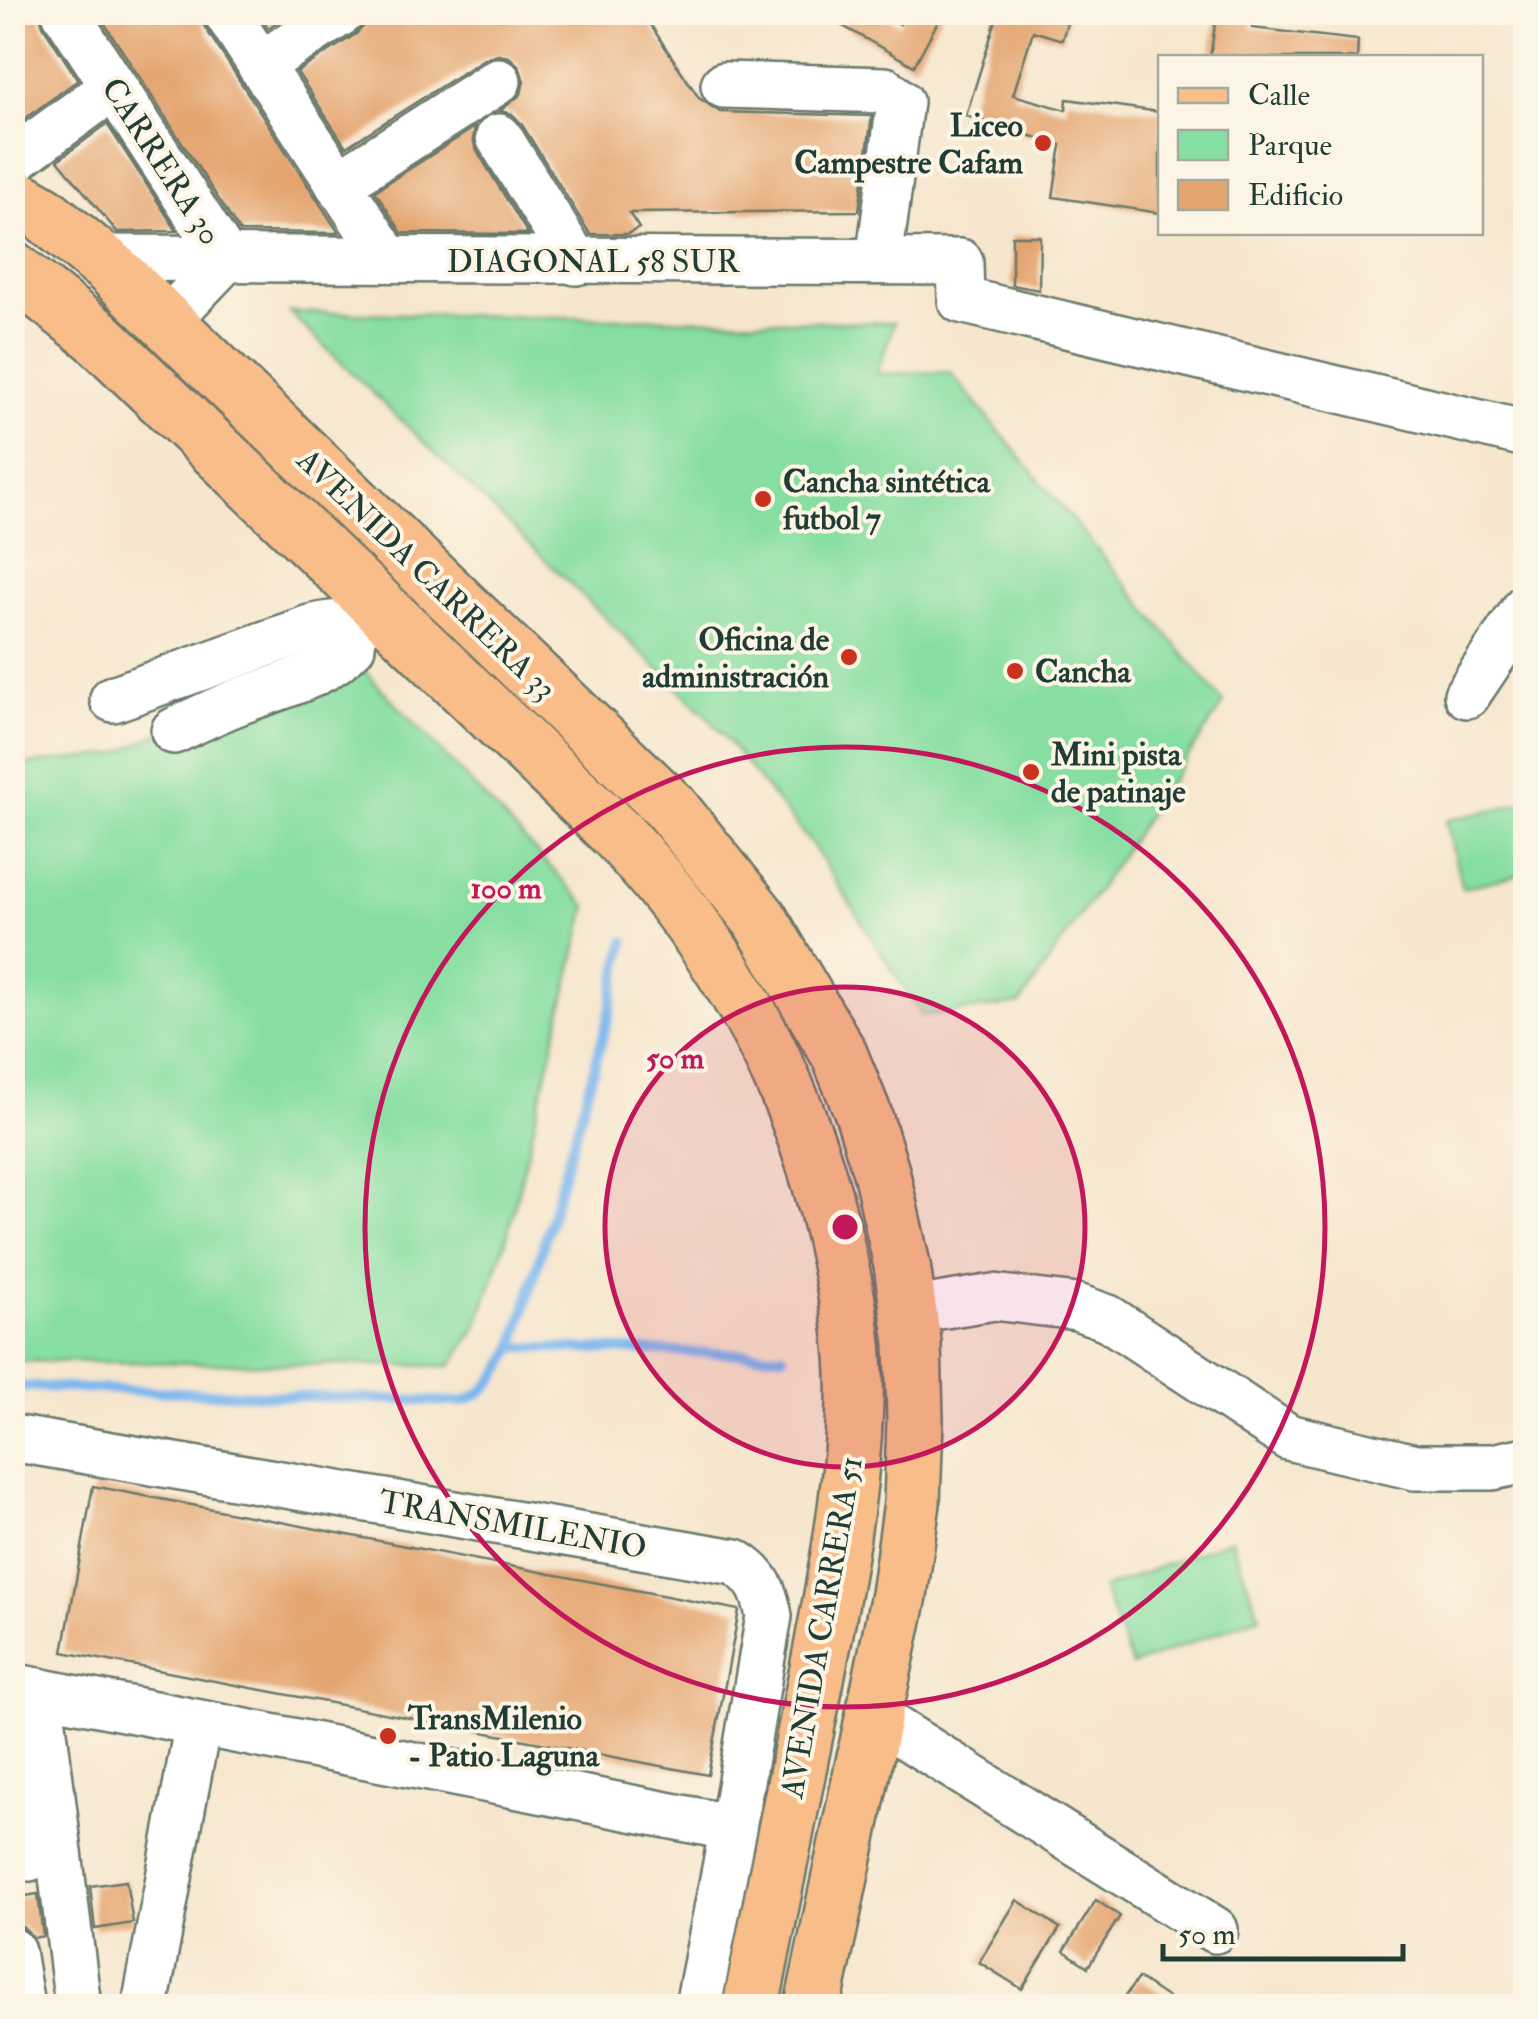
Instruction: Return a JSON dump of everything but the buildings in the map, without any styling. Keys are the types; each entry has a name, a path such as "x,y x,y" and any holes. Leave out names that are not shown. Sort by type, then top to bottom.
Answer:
{"main road":[{"name":"AVENIDA CARRERA 33","path":"12,196 43,212 98,258 670,807 748,904 803,988"},
{"path":"12,249 98,258"},
{"name":"AVENIDA CARRERA 33","path":"12,269 127,365 368,615 500,719 653,873"},
{"path":"127,365 165,323"},
{"name":"AVENIDA CARRERA 51","path":"653,873 719,962 788,1086 828,1204 849,1306 856,1398 849,1498 751,2006"},
{"name":"AVENIDA CARRERA 51","path":"803,988 839,1054 863,1112 882,1175 908,1311 915,1421 912,1503 899,1596 812,2006"}],"street":[{"name":"CARRERA 30","path":"64,12 226,259"},
{"path":"226,12 388,259"},
{"path":"260,65 342,12"},
{"path":"338,184 498,82"},
{"path":"724,85 885,90 893,94 900,102 879,261"},
{"path":"12,166 16,158 114,86"},
{"path":"499,137 576,262"},
{"name":"DIAGONAL 58 SUR","path":"98,258 960,262 961,300 1526,434"},
{"path":"165,323 226,259"},
{"path":"1467,695 1526,607"},
{"path":"114,698 310,628 368,615"},
{"path":"174,731 213,711 307,678 349,649 368,615"},
{"path":"908,1311 994,1297 1077,1308 1108,1318 1288,1437 1415,1466 1492,1466 1526,1460"},
{"name":"TRANSMILENIO","path":"12,1438 735,1562 754,1574 764,1592 769,1616 698,2006"},
{"path":"40,1692 733,1828"},
{"path":"40,1692 78,2006"},
{"path":"40,1692 105,2006"},
{"path":"872,1715 1215,1930"},
{"path":"145,2006 198,1723"},
{"path":"12,1741 49,2006"},
{"path":"12,1950 20,2006"}],"green space":[{"path":"1352,12 1525,12 1525,19 1352,13"},
{"path":"289,312 894,323 877,374 950,372 1224,703 1020,1004 922,1016 814,847 709,718"},
{"path":"340,645 587,906 507,1237 477,1327 450,1366 13,1361 12,766 117,754"},
{"path":"1525,802 1525,873 1462,888 1446,821"},
{"path":"1231,1539 1260,1616 1132,1666 1103,1589"}],"waterway":[{"path":"12,1386 461,1402 480,1393 499,1373 514,1347 608,1019 625,941"},
{"path":"514,1347 783,1355"}],"place":[{"name":"Liceo Campestre Cafam","path":"1043,143"},
{"name":"Cancha sintética futbol 7","path":"763,499"},
{"name":"Oficina de administración","path":"849,657"},
{"name":"Cancha","path":"1015,671"},
{"name":"Mini pista de patinaje","path":"1031,772"},
{"name":"TransMilenio - Patio Laguna","path":"388,1736"}]}
